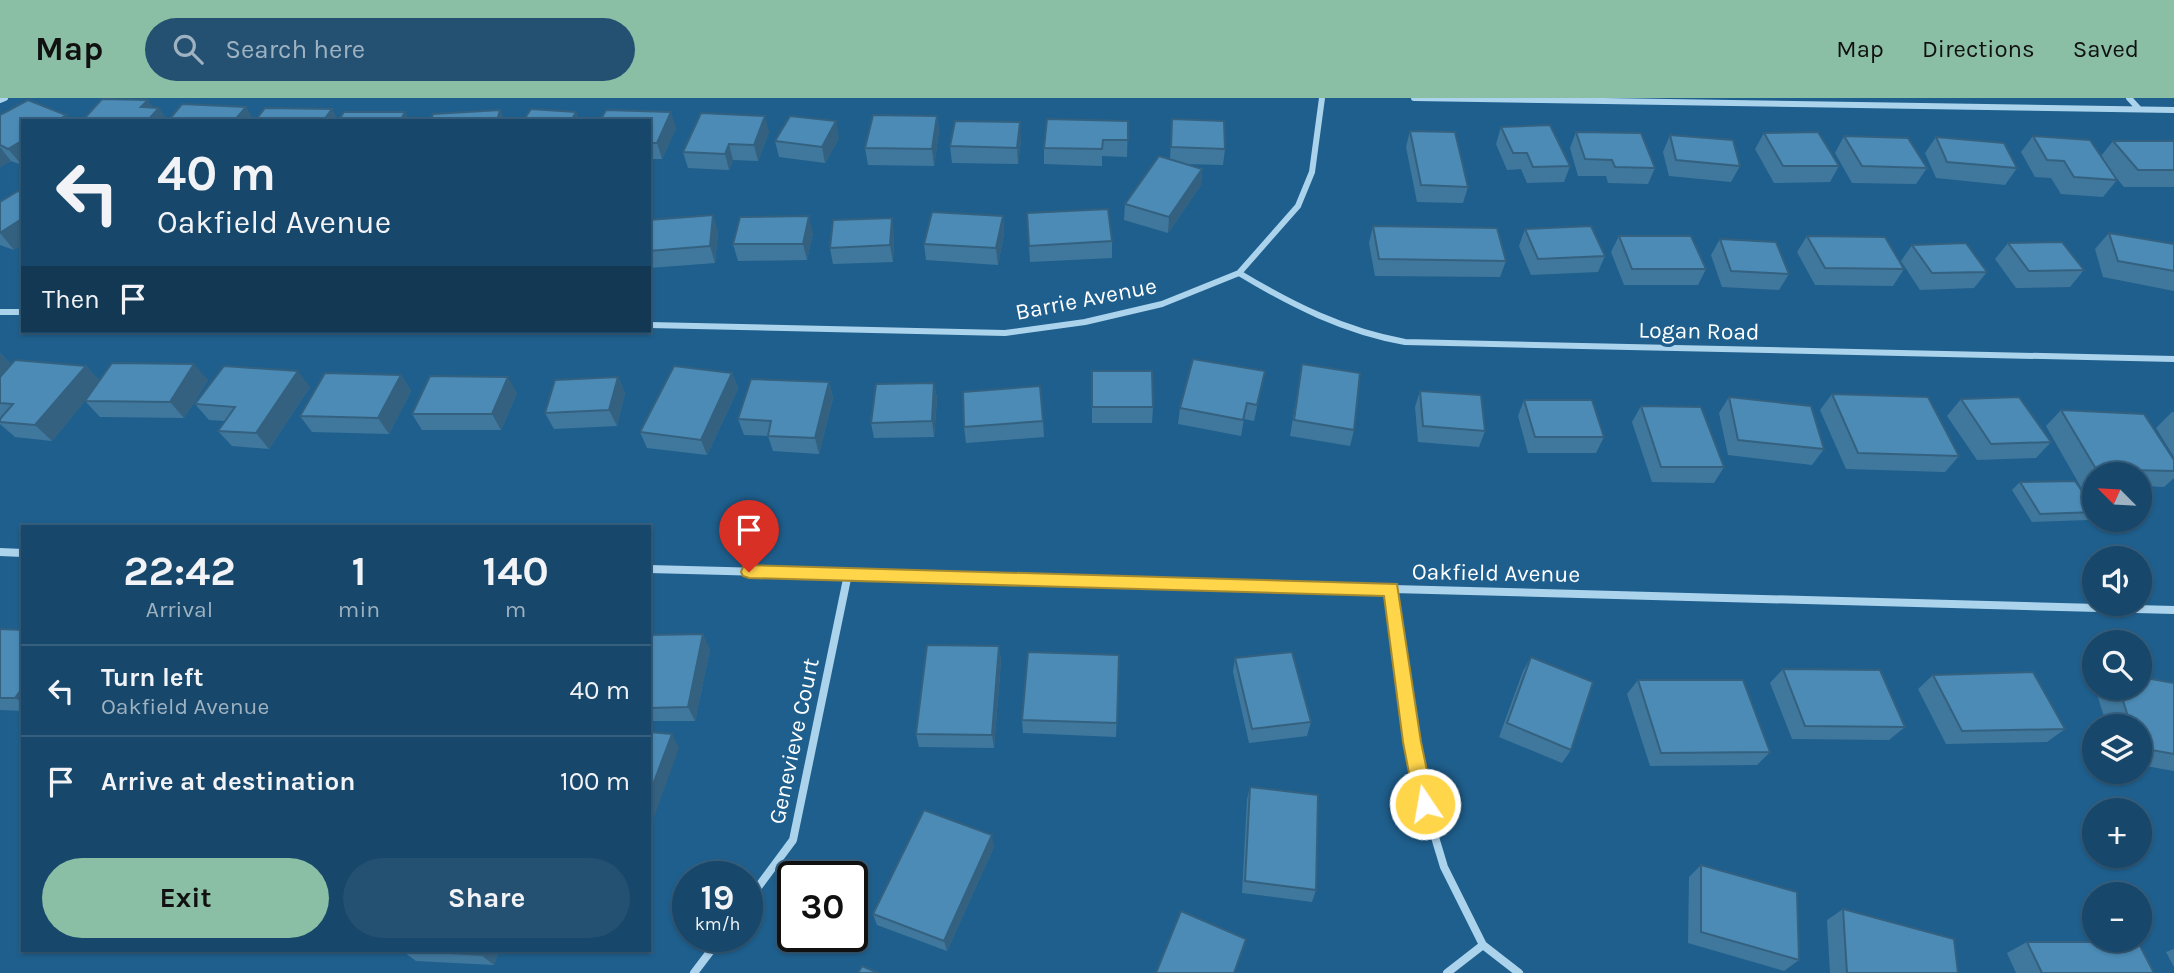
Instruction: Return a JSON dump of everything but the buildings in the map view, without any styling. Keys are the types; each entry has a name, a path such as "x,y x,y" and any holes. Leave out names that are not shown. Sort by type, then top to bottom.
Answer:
{"street":[{"name":"Barrie Avenue","path":"651,325 1005,333 1085,323 1162,304 1239,273 1298,206 1312,172 1322,98"},
{"path":"1414,98 1686,100 2174,110"},
{"path":"2129,98 2139,109"},
{"name":"Logan Road","path":"1239,273 1279,298 1323,320 1378,338 1405,342 2174,359"},
{"path":"0,312 21,312"},
{"path":"0,552 21,553"},
{"name":"Oakfield Avenue","path":"651,569 2174,610"},
{"name":"Genevieve Court","path":"763,880 793,840 848,574"},
{"path":"1392,589 1412,742 1425,804 1444,867 1483,945 1519,973"},
{"path":"1447,973 1483,945"},
{"path":"694,973 710,952"}],"route":[{"path":"749,572 1392,589 1412,742 1425,804"}]}
